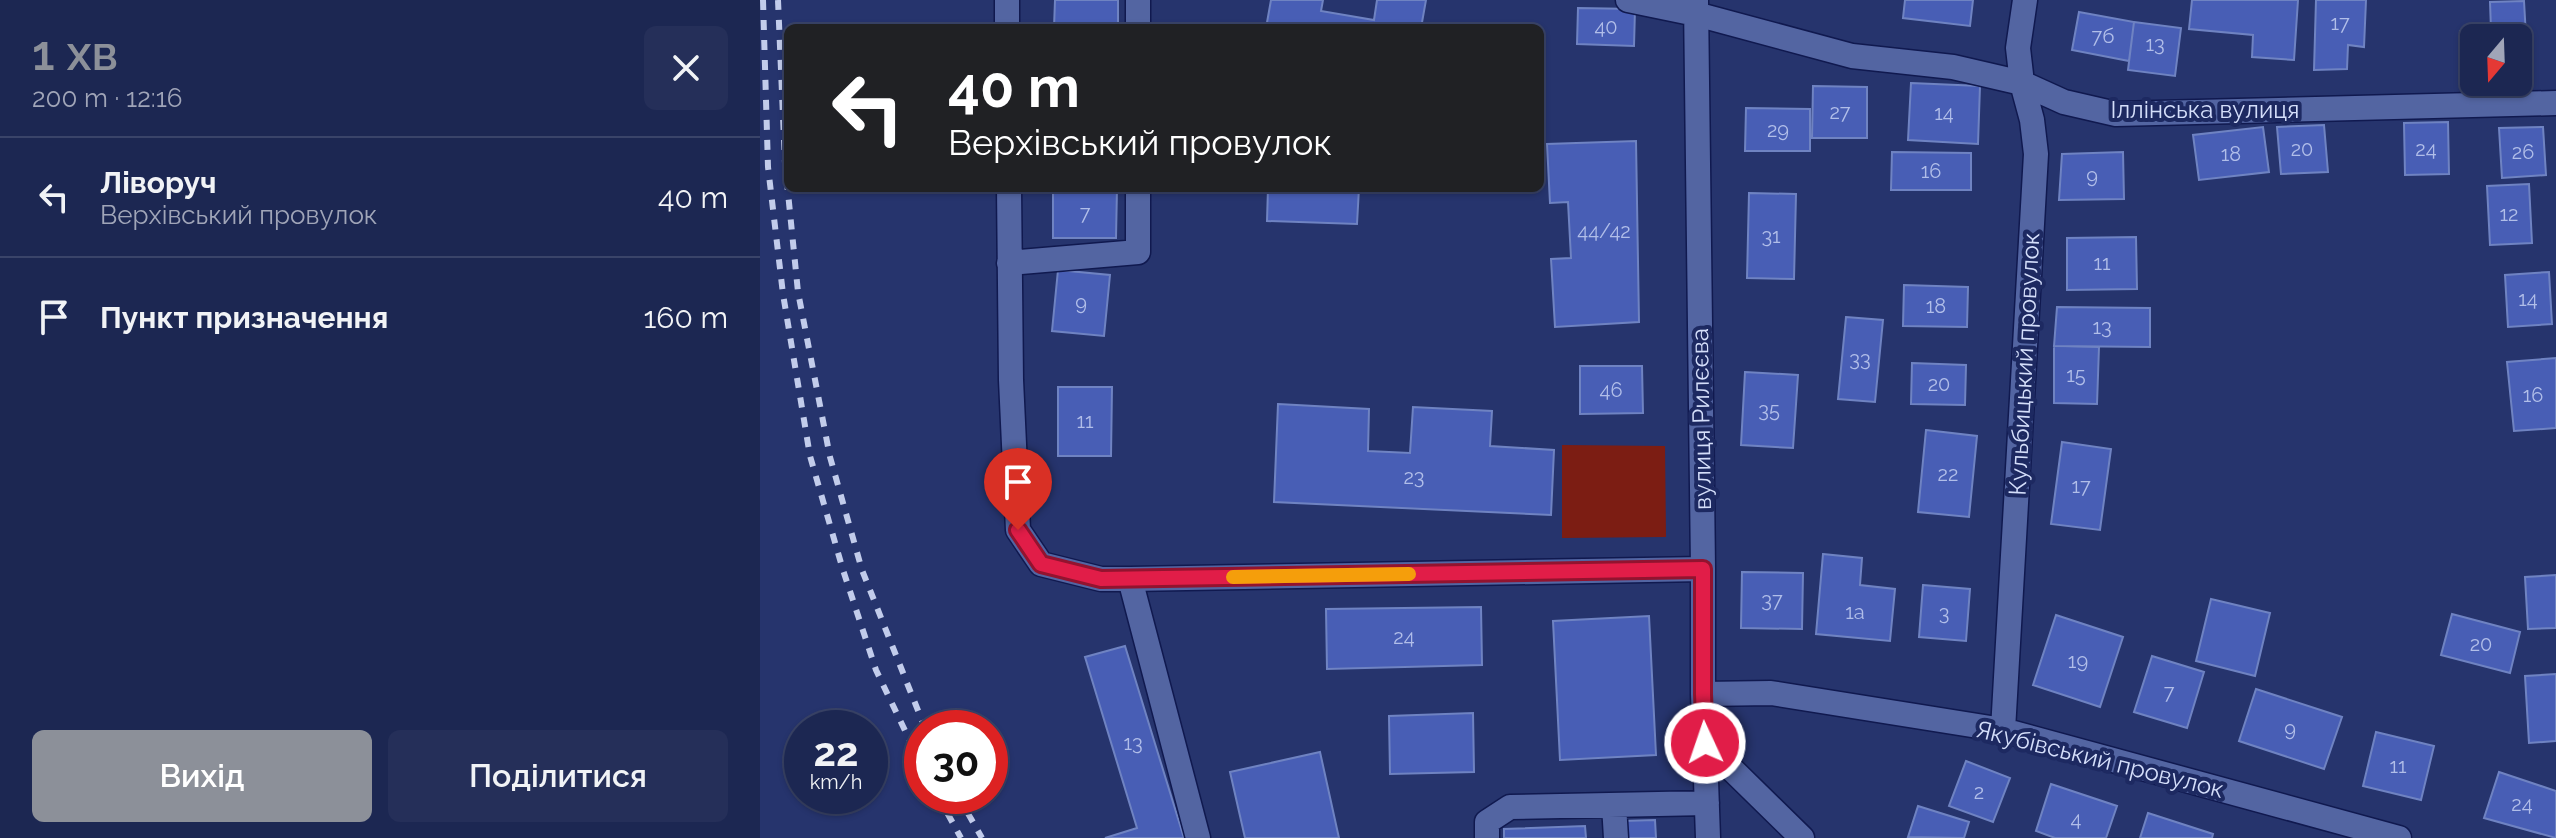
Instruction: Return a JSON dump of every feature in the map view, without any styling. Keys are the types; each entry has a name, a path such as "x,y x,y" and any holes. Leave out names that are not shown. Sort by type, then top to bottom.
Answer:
{"street":[{"path":"1007,0 1007,24"},
{"path":"1138,0 1138,24"},
{"name":"Іллінська вулиця","path":"1628,0 1696,7 1852,56 1953,67 2022,83 2064,102 2116,114 2556,103"},
{"name":"Кульбицький провулок","path":"2003,730 2036,154 2018,48 2025,0"},
{"name":"вулиця Рилєєва","path":"1696,7 1703,694 1708,838"},
{"path":"1009,192 1011,380 1018,530 1041,564 1101,579 1703,569"},
{"path":"1009,263 1138,252 1138,192"},
{"path":"1130,579 1198,838"},
{"name":"Якубівський провулок","path":"1703,694 1771,693 2003,730 2399,838"},
{"path":"1705,743 1802,838"},
{"path":"1487,838 1487,822 1510,807 1707,803"},
{"path":"1614,805 1616,838"}],"shaded area":[{"path":"1562,445 1665,446 1666,537 1562,538"}],"building":[{"path":"1055,0 1118,0 1118,24 1054,24"},
{"path":"1271,0 1323,0 1321,11 1374,20 1377,0 1426,0 1422,24 1267,24"},
{"path":"1905,0 1973,0 1970,26 1903,18"},
{"path":"2192,0 2298,0 2294,60 2252,57 2253,35 2189,29"},
{"path":"2316,0 2366,0 2364,47 2348,45 2347,69 2314,70"},
{"path":"2524,1 2525,24 2491,24 2490,2"},
{"path":"1578,8 1635,9 1634,46 1577,44"},
{"path":"2079,12 2134,22 2129,61 2072,50"},
{"path":"2134,22 2181,28 2175,76 2128,70"},
{"path":"1911,83 1980,86 1978,144 1908,140"},
{"path":"1813,86 1867,87 1867,138 1812,138"},
{"path":"1746,108 1810,109 1810,151 1745,151"},
{"path":"2448,122 2449,174 2405,175 2404,123"},
{"path":"2324,125 2328,172 2281,174 2277,127"},
{"path":"2263,127 2269,172 2199,180 2193,135"},
{"path":"2543,127 2546,175 2502,178 2499,128"},
{"path":"1636,141 1639,322 1555,327 1551,259 1571,258 1568,202 1550,203 1547,144"},
{"path":"1892,152 1971,153 1971,190 1891,190"},
{"path":"2123,152 2124,199 2059,200 2062,154"},
{"path":"2529,184 2532,243 2490,245 2487,186"},
{"path":"1053,192 1117,192 1116,238 1053,238"},
{"path":"1268,192 1359,192 1357,224 1267,221"},
{"path":"1749,193 1796,194 1794,279 1747,278"},
{"path":"2136,237 2137,289 2067,290 2067,238"},
{"path":"1058,270 1110,275 1104,336 1052,331"},
{"path":"2549,272 2552,324 2508,327 2505,275"},
{"path":"1904,285 1968,287 1967,327 1903,326"},
{"path":"2057,307 2150,308 2150,347 2054,346"},
{"path":"1846,317 1883,320 1875,402 1838,399"},
{"path":"2054,346 2099,347 2097,404 2054,403"},
{"path":"2556,358 2556,428 2514,431 2507,362"},
{"path":"1912,363 1966,365 1965,405 1911,404"},
{"path":"1580,366 1642,366 1643,413 1580,414"},
{"path":"1745,372 1798,375 1793,448 1741,445"},
{"path":"1058,387 1112,387 1111,456 1058,456"},
{"path":"1278,404 1369,409 1368,451 1410,453 1413,407 1492,411 1490,446 1554,450 1551,515 1274,502"},
{"path":"1926,430 1977,436 1969,517 1918,512"},
{"path":"2062,442 2111,449 2100,530 2051,524"},
{"path":"1823,554 1862,558 1860,585 1895,589 1890,641 1816,634"},
{"path":"1742,572 1803,573 1802,629 1741,628"},
{"path":"2556,575 2556,628 2528,629 2525,577"},
{"path":"1923,585 1970,589 1966,641 1919,637"},
{"path":"2211,599 2270,613 2255,676 2196,661"},
{"path":"1481,607 1482,665 1327,669 1326,609"},
{"path":"2452,614 2520,632 2510,673 2441,655"},
{"path":"2056,615 2123,637 2100,707 2033,685"},
{"path":"1649,616 1656,755 1560,760 1553,621"},
{"path":"1125,646 1184,838 1105,838 1137,828 1085,657"},
{"path":"2152,656 2204,672 2187,728 2134,712"},
{"path":"2556,674 2556,741 2529,743 2525,676"},
{"path":"2256,689 2342,717 2324,769 2239,741"},
{"path":"1473,713 1474,772 1390,774 1389,716"},
{"path":"2376,732 2434,746 2421,800 2363,786"},
{"path":"1320,752 1339,838 1245,838 1230,772"},
{"path":"1966,761 2010,778 1993,822 1949,806"},
{"path":"2499,772 2556,791 2556,838 2484,818"},
{"path":"2051,784 2117,806 2106,838 2055,838 2036,831"},
{"path":"1918,806 1969,822 1964,838 1908,837"},
{"path":"2148,813 2213,834 2212,838 2140,838"},
{"path":"1655,820 1656,838 1622,838 1622,821"},
{"path":"1585,826 1586,838 1504,838 1504,829"}],"railway":[{"path":"763,0 768,167 783,294 810,456 876,670 904,728"},
{"path":"778,0 784,140"},
{"path":"788,192 798,292 830,457 862,570 918,710"},
{"path":"948,814 961,838"},
{"path":"968,814 982,838"}],"slow traffic":[{"path":"1233,577 1409,574"}],"route":[{"path":"1018,530 1041,564 1101,579 1703,569 1705,743"}]}
